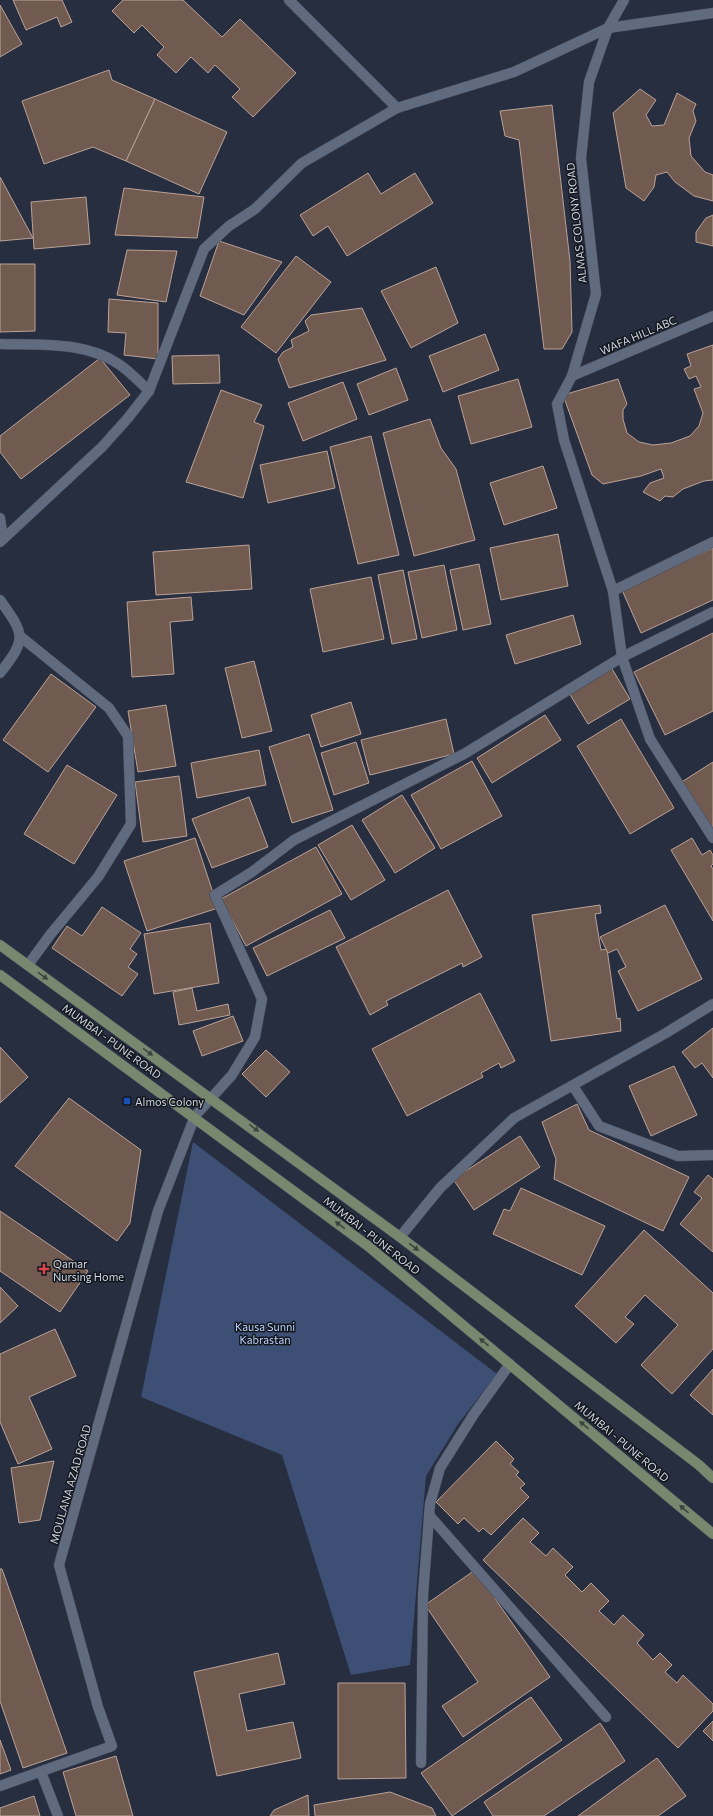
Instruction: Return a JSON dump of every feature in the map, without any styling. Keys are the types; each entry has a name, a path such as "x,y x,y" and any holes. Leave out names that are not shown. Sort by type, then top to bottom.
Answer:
{"main road":[{"name":"MUMBAI - PUNE ROAD","path":"0,945 212,1098 400,1237 692,1460 713,1478"},
{"name":"MUMBAI - PUNE ROAD","path":"0,975 194,1116 368,1246 713,1534"}],"street":[{"path":"289,0 397,108"},
{"name":"ALMAS COLONY ROAD","path":"624,0 608,28 589,82 581,158 596,294 572,376 558,404 563,433 613,591 622,657 650,739 713,838"},
{"path":"2,540 102,447 150,391 204,249 229,226 255,209 302,163 397,108 514,72 608,28 713,13"},
{"name":"WAFA HILL ABC","path":"572,376 713,316"},
{"path":"0,344 58,346 95,352 119,364 150,391"},
{"path":"0,518 2,540"},
{"path":"613,591 713,542"},
{"path":"0,600 18,626 21,637 109,708 128,736 131,824 98,877 50,934 28,965"},
{"path":"194,1116 232,1075 255,1037 262,999 216,895 252,872 294,840 464,754 622,657 713,612"},
{"path":"0,673 12,658 21,637"},
{"path":"400,1237 440,1188 514,1118 666,1033 713,1004"},
{"path":"572,1086 599,1126 678,1156 713,1155"},
{"name":"MOULANA AZAD ROAD","path":"0,1786 112,1746 98,1707 59,1565 158,1211 194,1116"},
{"path":"421,1763 423,1594 430,1504 440,1468 474,1414 510,1364"},
{"path":"429,1515 606,1717"},
{"path":"41,1772 58,1816"}],"green space":[{"name":"Kausa Sunni Kabrastan","path":"193,1142 497,1374 458,1424 426,1476 410,1665 351,1675 282,1455 141,1397"}],"building":[{"path":"13,0 62,0 72,22 61,27 57,17 26,30"},
{"path":"123,0 183,0 222,37 240,19 296,73 253,117 232,97 240,89 215,65 208,73 191,57 176,73 157,55 164,47 142,25 134,33 112,11"},
{"path":"0,5 22,44 0,57"},
{"path":"109,70 112,80 155,99 126,161 93,147 44,164 22,101"},
{"path":"640,89 656,100 646,115 652,126 664,125 677,93 696,104 693,111 696,121 689,138 691,156 705,172 713,175 713,201 694,196 675,182 667,172 656,175 654,187 644,201 626,188 613,113"},
{"path":"155,99 227,132 199,194 126,161"},
{"path":"552,105 570,261 572,332 562,349 544,349 519,140 505,136 500,111"},
{"path":"368,173 381,194 415,173 433,203 347,256 328,226 313,236 300,215"},
{"path":"0,177 33,238 0,241"},
{"path":"124,188 204,197 197,238 115,235"},
{"path":"86,197 90,244 34,249 31,202"},
{"path":"713,215 713,246 696,242 696,232 706,218"},
{"path":"219,241 282,262 244,315 200,296"},
{"path":"127,250 177,251 166,302 117,295"},
{"path":"296,256 331,282 276,353 241,327"},
{"path":"0,264 35,264 35,331 0,332"},
{"path":"436,267 458,323 411,348 381,291"},
{"path":"109,299 158,303 158,359 124,355 126,333 108,332"},
{"path":"362,308 386,360 289,388 278,359 283,352 293,347 291,340 309,331 305,321 311,315"},
{"path":"485,334 499,370 443,392 429,356"},
{"path":"713,345 713,480 704,481 683,489 673,497 665,496 660,501 643,492 650,483 664,478 661,469 641,476 603,484 592,475 563,395 618,379 627,404 623,410 623,419 627,433 639,442 653,445 671,443 690,436 699,426 703,413 694,389 701,387 696,376 689,379 684,369 691,366 687,354"},
{"path":"219,355 220,383 173,384 172,356"},
{"path":"100,358 130,395 21,479 0,452 0,436"},
{"path":"396,368 408,400 369,415 357,384"},
{"path":"518,379 532,427 471,444 458,396"},
{"path":"343,382 357,419 303,441 288,403"},
{"path":"221,390 262,405 254,422 264,426 243,498 186,482"},
{"path":"430,419 441,448 456,469 475,540 414,556 383,433"},
{"path":"371,436 399,555 358,564 330,447"},
{"path":"327,451 335,488 268,503 260,465"},
{"path":"543,466 557,508 504,525 490,483"},
{"path":"558,534 568,586 501,600 490,548"},
{"path":"249,545 252,589 156,595 153,552"},
{"path":"713,548 713,600 641,633 622,590"},
{"path":"479,564 491,624 463,630 450,570"},
{"path":"444,565 457,630 422,638 408,572"},
{"path":"403,570 417,639 392,644 378,575"},
{"path":"371,577 384,639 323,652 310,589"},
{"path":"191,597 193,620 170,622 174,674 132,677 127,602"},
{"path":"573,615 581,644 515,664 506,635"},
{"path":"713,633 713,711 665,735 634,672"},
{"path":"254,661 272,731 242,738 225,668"},
{"path":"611,667 630,699 588,724 569,693"},
{"path":"51,674 96,707 48,772 3,740"},
{"path":"351,702 361,734 321,747 311,715"},
{"path":"166,705 176,766 138,772 128,711"},
{"path":"545,715 561,740 492,783 477,758"},
{"path":"446,719 454,754 370,775 361,740"},
{"path":"621,719 674,808 630,834 577,746"},
{"path":"309,734 333,810 292,823 269,747"},
{"path":"356,742 369,783 334,795 321,753"},
{"path":"259,750 266,785 197,798 191,763"},
{"path":"472,761 502,816 441,849 411,795"},
{"path":"713,762 713,837 680,783"},
{"path":"67,765 117,795 74,864 24,834"},
{"path":"179,776 187,836 143,842 135,782"},
{"path":"402,795 435,848 395,873 362,820"},
{"path":"249,797 268,847 212,868 192,819"},
{"path":"352,825 385,880 351,900 318,845"},
{"path":"195,838 218,908 147,931 124,861"},
{"path":"692,838 702,855 710,850 713,855 713,864 711,866 713,869 713,921 671,850"},
{"path":"316,847 342,894 246,946 221,899"},
{"path":"448,890 482,957 463,967 462,963 386,1001 388,1005 370,1015 336,947"},
{"path":"600,905 601,913 595,914 601,950 607,949 617,1019 620,1018 621,1031 551,1041 532,915"},
{"path":"665,905 702,979 638,1011 618,971 626,967 617,949 608,953 600,937"},
{"path":"102,907 141,933 130,949 137,954 128,967 138,974 122,996 52,948 67,926 82,936"},
{"path":"330,910 345,938 267,976 253,948"},
{"path":"210,923 219,983 154,994 144,934"},
{"path":"192,988 197,1011 228,1004 230,1015 179,1025 173,992"},
{"path":"480,993 515,1061 501,1068 499,1063 481,1073 483,1077 407,1116 372,1049"},
{"path":"233,1016 243,1041 202,1056 193,1031"},
{"path":"713,1028 713,1078 702,1063 695,1068 682,1052"},
{"path":"0,1047 28,1077 0,1103"},
{"path":"266,1050 290,1072 266,1097 242,1074"},
{"path":"674,1066 697,1115 651,1136 629,1086"},
{"path":"69,1098 141,1150 130,1223 117,1241 15,1166"},
{"path":"577,1104 589,1130 689,1177 663,1231 554,1179 556,1159 542,1122"},
{"path":"520,1136 540,1167 474,1210 453,1179"},
{"path":"708,1175 713,1179 713,1252 680,1224 702,1198 694,1192"},
{"path":"521,1188 605,1226 582,1275 493,1234 504,1209 510,1211"},
{"path":"0,1211 88,1271 60,1312 0,1271"},
{"path":"644,1230 713,1293 713,1349 672,1394 641,1365 678,1325 645,1295 625,1317 634,1324 616,1343 575,1306"},
{"path":"0,1287 18,1306 0,1323"},
{"path":"55,1329 76,1376 29,1397 52,1449 18,1464 0,1422 0,1354"},
{"path":"713,1369 713,1415 690,1395"},
{"path":"496,1441 514,1459 510,1464 519,1472 516,1475 525,1484 520,1488 529,1497 491,1535 483,1528 479,1532 464,1518 458,1524 436,1502"},
{"path":"54,1461 40,1520 19,1523 11,1468"},
{"path":"523,1518 539,1533 530,1542 546,1556 553,1548 573,1567 565,1575 582,1592 591,1583 609,1601 599,1611 614,1625 623,1615 644,1635 637,1643 653,1660 660,1653 672,1665 665,1672 677,1683 683,1675 713,1704 713,1711 678,1748 483,1560"},
{"path":"0,1569 2,1569 67,1753 23,1768 0,1701"},
{"path":"475,1570 550,1677 463,1737 442,1706 478,1682 425,1605"},
{"path":"278,1653 285,1684 239,1694 247,1731 293,1722 301,1758 217,1776 194,1672"},
{"path":"338,1683 405,1683 406,1778 338,1779"},
{"path":"531,1697 562,1740 452,1816 421,1773"},
{"path":"713,1721 713,1741 703,1731"},
{"path":"600,1723 625,1761 544,1816 493,1816 484,1802"},
{"path":"0,1740 11,1770 0,1774"},
{"path":"116,1756 133,1816 76,1816 63,1772"},
{"path":"657,1758 686,1796 658,1816 578,1816"},
{"path":"390,1792 432,1808 436,1816 315,1816 314,1805"},
{"path":"308,1795 309,1816 270,1816 274,1810"},
{"path":"34,1796 40,1816 0,1816 0,1808"}],"place":[{"name":"Almos Colony","path":"127,1101"},
{"name":"Qamar Nursing Home","path":"44,1269"}]}
